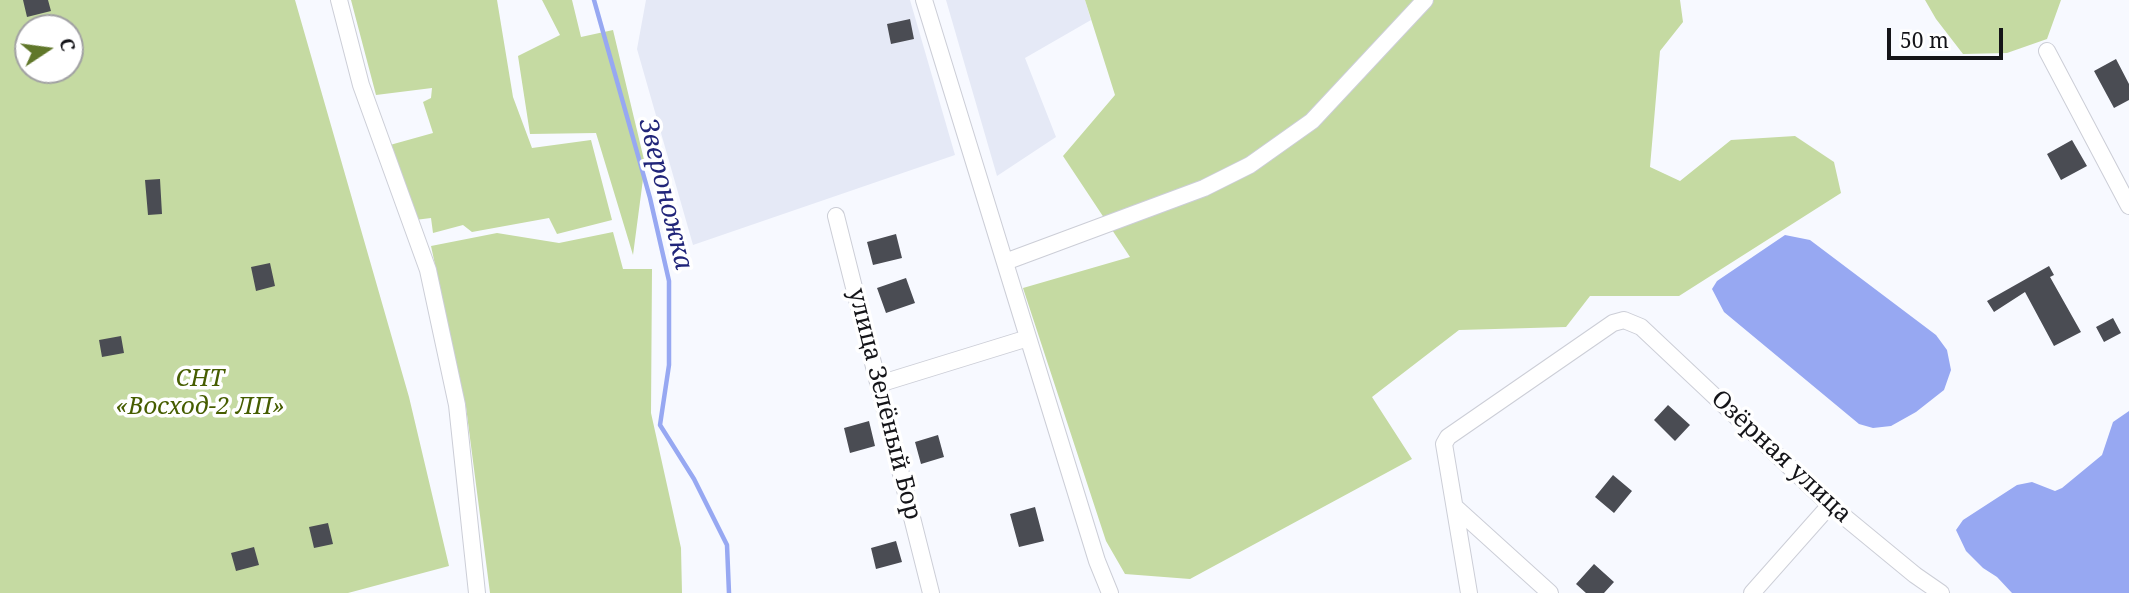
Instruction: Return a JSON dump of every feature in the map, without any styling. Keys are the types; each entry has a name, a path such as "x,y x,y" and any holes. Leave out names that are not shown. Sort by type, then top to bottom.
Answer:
{"street":[{"path":"339,0 361,85 428,270 457,405 477,593"},
{"path":"924,0 1097,561 1110,593"},
{"path":"1005,262 1204,188 1250,165 1312,121 1425,0"},
{"path":"2047,51 2129,206"},
{"name":"улица Зелёный Бор","path":"836,216 931,593"},
{"name":"Озёрная улица","path":"1455,507 1444,444 1448,437 1613,323 1624,320 1642,327 1830,505 1941,593"},
{"path":"879,384 1028,338"},
{"path":"1752,593 1830,505"},
{"path":"1455,507 1469,593"},
{"path":"1455,507 1550,593"}],"shaded area":[{"path":"646,0 910,0 955,155 693,245 637,49"},
{"path":"946,0 1085,0 1091,20 1025,58 1056,137 997,176"}],"green space":[{"name":"СНТ «Восход-2 ЛП»","path":"0,0 295,0 409,397 449,566 348,593 0,593"},
{"path":"351,0 497,0 513,97 532,148 591,140 612,220 557,234 549,218 472,232 463,225 433,233 431,218 415,220 390,145 433,133 423,102 431,98 432,88 376,95"},
{"path":"542,0 572,0 581,37 613,30 645,164 633,255 596,133 530,134 518,56 560,35"},
{"path":"1085,0 1680,0 1683,22 1660,51 1650,167 1680,181 1731,140 1795,136 1834,162 1841,193 1679,296 1590,296 1566,327 1459,330 1372,397 1412,459 1190,579 1125,574 1106,541 1023,288 1130,257 1063,156 1115,95"},
{"path":"1925,0 2061,0 2047,39 2007,53 1963,54"},
{"path":"613,232 623,269 652,269 651,413 681,548 682,593 490,593 466,407 431,246 497,233 559,243"}],"water":[{"path":"1785,235 1810,240 1936,335 1947,350 1951,370 1944,390 1916,412 1891,426 1873,428 1859,424 1724,312 1712,289 1717,281"},
{"path":"2129,411 2129,593 2012,593 1966,551 1956,530 1963,520 2017,485 2032,482 2055,491 2062,488 2102,455 2113,422"}],"building":[{"path":"23,0 48,0 51,11 26,14"},
{"path":"910,19 914,39 891,44 887,24"},
{"path":"2116,59 2129,84 2129,100 2114,108 2094,71"},
{"path":"2072,140 2087,166 2061,180 2047,154"},
{"path":"160,179 162,214 148,215 145,180"},
{"path":"896,234 902,258 873,265 867,242"},
{"path":"270,263 275,286 256,291 251,267"},
{"path":"2049,266 2054,275 2050,277 2081,332 2054,346 2025,292 1994,312 1987,301"},
{"path":"906,278 915,303 886,313 877,288"},
{"path":"2113,318 2121,333 2104,342 2096,327"},
{"path":"121,336 124,353 102,357 99,340"},
{"path":"1668,405 1690,425 1675,441 1654,420"},
{"path":"869,421 875,446 850,453 844,428"},
{"path":"938,435 944,457 921,464 915,442"},
{"path":"1613,475 1632,491 1614,513 1595,497"},
{"path":"1035,507 1044,541 1019,547 1010,514"},
{"path":"328,523 333,544 314,548 309,527"},
{"path":"896,541 902,562 876,569 871,548"},
{"path":"254,547 259,565 236,571 231,553"},
{"path":"1594,564 1614,582 1604,593 1586,593 1576,584"}],"waterway":[{"name":"Звероножка","path":"594,0 650,198 669,281 669,365 660,425 694,479 727,545 729,593"}]}
